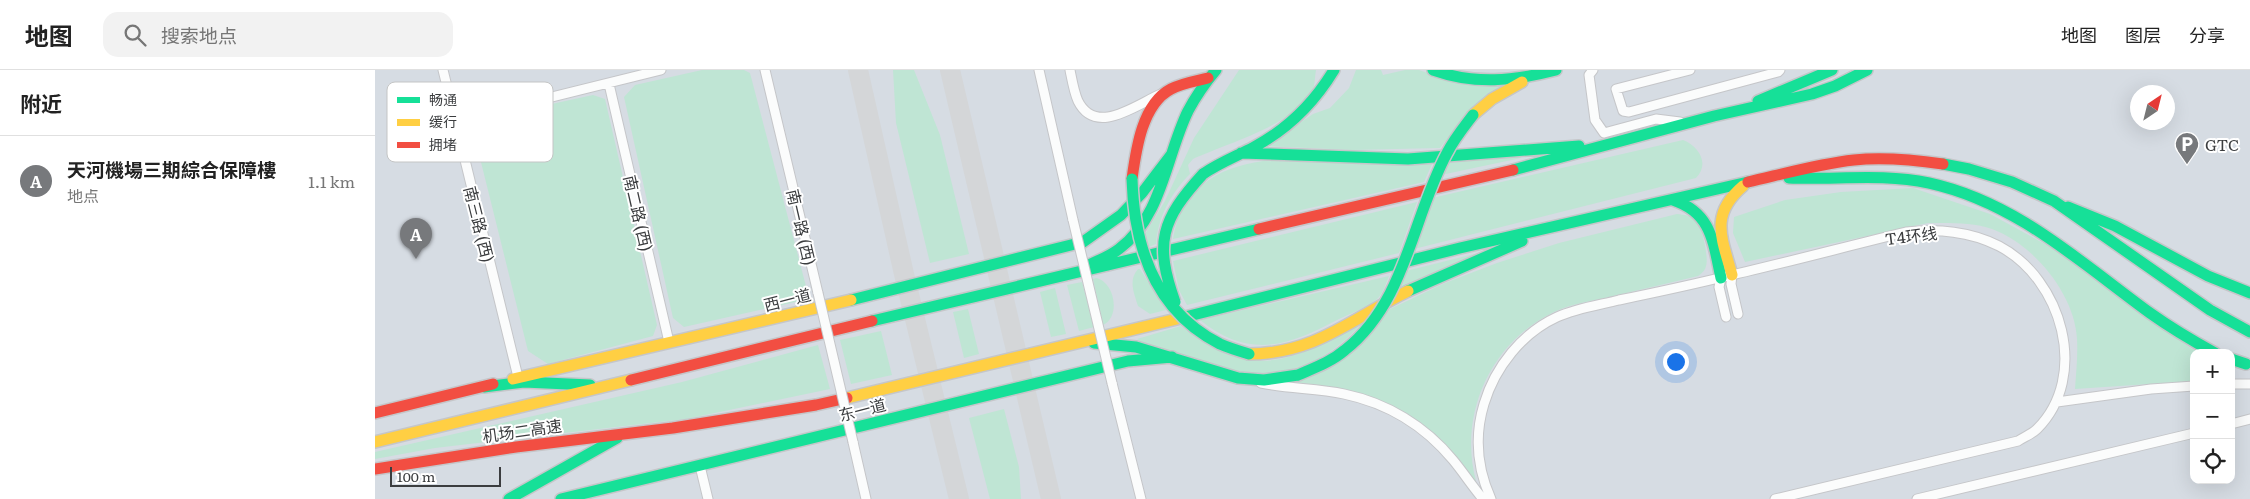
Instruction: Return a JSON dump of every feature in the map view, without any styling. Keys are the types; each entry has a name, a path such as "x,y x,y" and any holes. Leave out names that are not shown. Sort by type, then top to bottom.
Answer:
{"main road":[{"path":"1187,323 1175,303 1167,281 1162,255 1167,222 1176,205 1203,174 1222,160 1241,153 1284,128 1308,108 1323,90 1334,70"},
{"path":"1433,70 1463,80 1490,82 1536,76"},
{"path":"1081,343 1116,344 1172,357 1234,376 1259,380 1298,375 1317,369 1337,358 1369,329 1382,311 1402,268 1446,154 1473,115 1508,89 1536,76 1556,70"},
{"path":"1734,111 1832,70"},
{"path":"1075,272 1516,170 1609,143 1734,111 1812,94 1835,86 1867,70"},
{"path":"1212,74 1168,90 1159,100 1146,122 1135,158 1132,179 1132,211 1143,257 1161,292 1187,323 1218,345 1249,354 1273,355 1298,349 1404,294 1546,230"},
{"path":"1075,272 1122,247 1141,225 1157,197 1171,154 1190,107 1212,74"},
{"path":"1241,153 1409,160 1609,143"},
{"name":"西一道","path":"375,413 669,342 787,316 1083,242 1101,232 1132,206 1171,154"},
{"path":"1081,343 1460,248 1546,230 1768,177 1855,160 1923,161 1991,175 2115,226 2208,276 2250,293"},
{"path":"1768,177 1888,177 1931,183 1976,196 2006,210 2051,237 2149,312 2183,336 2207,349"},
{"path":"1726,276 1720,217 1731,194 1748,182"},
{"path":"1673,200 1686,203 1704,218 1726,276"},
{"path":"2054,201 2154,272 2223,318 2250,332"},
{"name":"机场二高速","path":"375,442 1075,272"},
{"name":"机场二高速","path":"375,470 516,447 673,428 816,405 1081,343"},
{"name":"东一道","path":"561,499 1128,361 1172,357"},
{"path":"2235,360 2246,364"},
{"path":"484,387 524,382 609,386"},
{"path":"509,499 623,434"}],"street":[{"path":"553,97 661,70"},
{"name":"南一路 (西)","path":"765,70 866,499"},
{"path":"1039,70 1073,220 1141,499"},
{"path":"1070,70 1077,99 1082,107 1088,112 1104,118 1120,115 1168,90"},
{"path":"1593,70 1589,75 1595,120 1604,133 1656,119 1688,123"},
{"path":"1690,70 1616,89 1623,111 1629,112 1780,70"},
{"name":"南二路 (西)","path":"609,84 669,342"},
{"name":"南三路 (西)","path":"465,162 518,378"},
{"name":"T4环线","path":"1491,499 1484,484 1477,445 1479,421 1486,396 1496,374 1512,351 1531,333 1557,317 1589,307 1906,232 1931,230 1954,231 1977,237 2000,247 2018,259 2038,279 2053,303 2065,344 2064,377 2057,402 2036,431 2018,441 1775,499"},
{"path":"1726,317 1719,287 1726,276 1731,284 1738,314"},
{"path":"1234,376 1279,387 1343,394 1370,401 1393,411 1416,425 1436,442 1452,459 1483,499"},
{"path":"2235,384 2250,384"},
{"path":"2057,402 2151,389 2190,386"},
{"path":"2235,423 2250,419"},
{"path":"1917,499 2190,434"},
{"path":"700,466 708,499"}],"shaded area":[{"path":"375,70 2250,70 2250,499 375,499"}],"green space":[{"path":"702,70 744,70 750,73 807,290 800,301 684,327 673,318 624,97 635,85"},
{"path":"893,70 914,70 940,135 969,254 930,263 896,123"},
{"path":"1239,70 1316,70 1314,86 1307,99 1280,121 1243,139 1193,159 1188,165 1190,174 1171,197 1159,224 1156,244 1146,248 1142,239 1165,201 1194,138"},
{"path":"1356,70 1381,70 1383,75 1405,70 1419,70 1436,76 1503,84 1472,107 1440,148 1352,150 1266,146 1313,114 1330,108 1349,88"},
{"path":"593,95 605,99 657,325 653,336 548,364 528,351 481,162 553,162 553,104"},
{"path":"1683,140 1694,146 1701,156 1702,167 1696,178 1414,249 1432,198"},
{"path":"1520,155 1521,158 1441,175 1447,163"},
{"path":"1263,161 1432,164 1424,182 1173,239 1177,222 1184,207 1203,184 1230,169"},
{"path":"1913,188 1990,214 2054,249 2192,349 2190,349 2190,381 2075,389 2077,339 2069,305 2050,273 2023,246 2008,236 1985,227 1969,224 1928,223 1745,262 1733,233 1734,217 1785,200 1841,192"},
{"path":"1417,202 1399,253 1187,305 1179,290 1173,261"},
{"path":"1677,214 1691,217 1698,223 1706,250 1707,262 1704,271 1698,276 1561,309 1532,325 1513,342 1497,361 1485,383 1476,406 1472,431 1472,456 1476,481 1439,439 1420,423 1399,410 1353,392 1326,386 1298,383 1297,380 1335,364 1355,350 1388,310 1445,283 1497,263 1559,243"},
{"path":"1475,255 1397,290 1406,271"},
{"path":"1138,269 1140,269 1166,310 1150,314 1138,306 1133,278"},
{"path":"1389,276 1381,295 1372,303 1303,336 1286,342 1269,345 1236,341 1218,333 1200,320"},
{"path":"1096,278 1108,286 1113,300 1114,308 1112,315 1109,321 1103,325 1093,279"},
{"path":"1082,282 1094,327 1079,331 1067,285"},
{"path":"1055,288 1066,334 1051,337 1040,292"},
{"path":"968,309 979,354 964,358 953,312"},
{"path":"1366,318 1342,342 1315,360 1300,367 1268,373 1250,373 1228,369 1156,348 1137,339 1181,326 1207,344 1230,355 1253,360 1274,360 1296,355 1318,346"},
{"path":"881,331 892,375 851,384 840,340"},
{"path":"818,345 830,389 686,419 435,448 375,459 375,452 682,382"},
{"path":"1004,409 1019,467 1021,499 990,499 969,418"}],"taxiway":[{"path":"858,70 904,274 959,499"},
{"path":"950,70 1051,499"}],"traffic: fast":[{"path":"1089,265 1119,249 1133,236 1145,220 1154,203 1188,111 1216,70"},
{"path":"1203,174 1278,132 1309,104 1334,70"},
{"path":"1433,70 1464,78 1495,80 1525,77 1556,70"},
{"path":"1758,101 1832,70"},
{"path":"1513,170 1714,116 1812,94 1835,86 1867,70"},
{"path":"1298,375 1340,354 1365,330 1382,308 1406,258 1435,178 1459,133 1473,115"},
{"path":"1241,153 1408,159 1579,146"},
{"path":"851,300 1083,242 1121,215 1142,193 1171,155"},
{"path":"1943,164 1969,169 2012,182 2054,201 2210,310 2250,332"},
{"path":"1175,302 1165,264 1165,233 1178,205 1203,174"},
{"path":"1789,178 1894,178 1929,183 1961,192 2019,219 2046,236 2158,319 2208,349"},
{"path":"1132,179 1137,229 1152,275 1164,295 1179,314 1198,330 1220,344 1249,354"},
{"path":"1185,317 1460,248 1748,182"},
{"path":"1673,200 1696,213 1709,230 1721,278"},
{"path":"2068,207 2115,226 2208,276 2250,293"},
{"path":"872,321 1259,229"},
{"path":"1408,291 1522,241"},
{"path":"1094,343 1136,347 1238,378 1264,380 1298,375"},
{"path":"561,499 1128,361 1172,357"},
{"path":"2235,360 2246,364"},
{"path":"484,387 524,382 590,385"},
{"path":"509,499 617,438"}],"traffic: slow":[{"path":"1473,115 1492,99 1522,82"},
{"path":"1732,275 1722,238 1722,217 1732,197 1743,186"},
{"path":"1249,354 1294,348 1314,341 1333,333 1408,291"},
{"path":"513,379 851,300"},
{"path":"847,398 1185,317"},
{"path":"375,442 631,380"}],"traffic: jam":[{"path":"1132,179 1138,142 1153,105 1171,89 1208,78"},
{"path":"1748,182 1854,160 1899,159 1943,164"},
{"path":"1259,229 1513,170"},
{"path":"631,380 872,321"},
{"path":"375,413 493,384"},
{"path":"673,428 816,405 847,398"},
{"path":"375,469 516,447 673,428"}],"place":[{"name":"GTC","path":"2187,165"},
{"name":"天河機場三期綜合保障樓","path":"416,259"}]}
